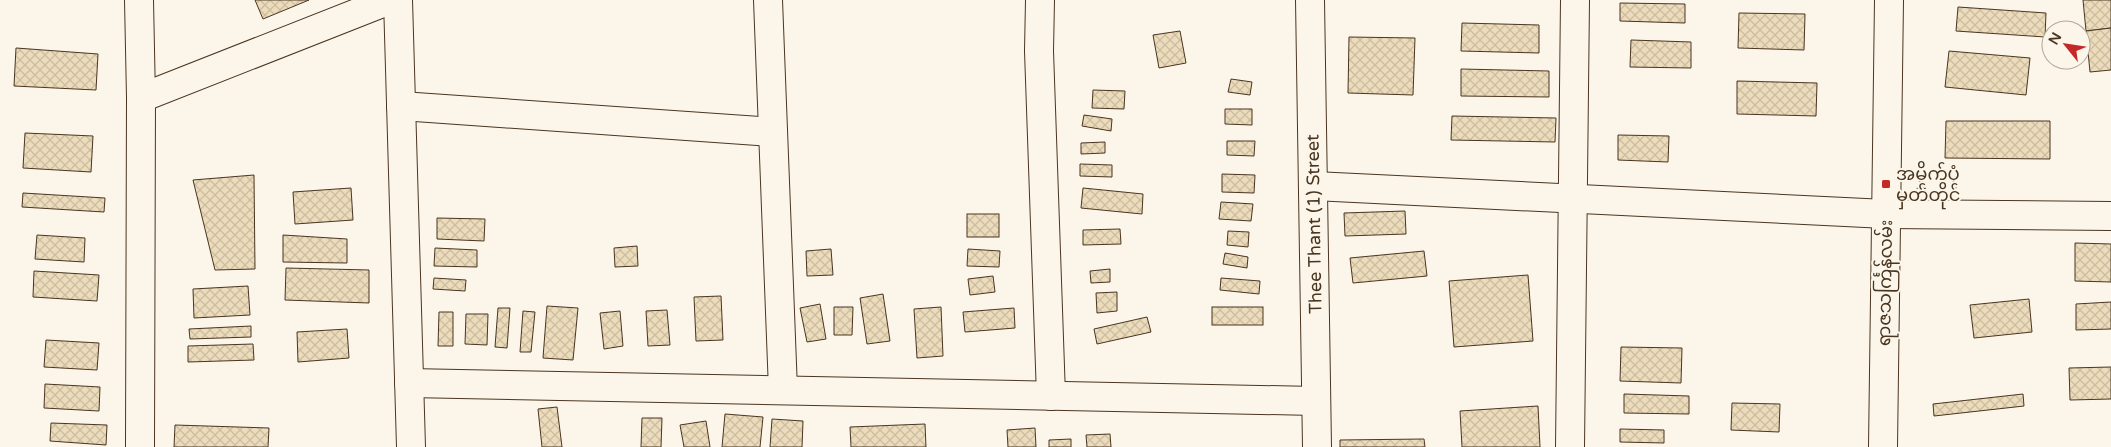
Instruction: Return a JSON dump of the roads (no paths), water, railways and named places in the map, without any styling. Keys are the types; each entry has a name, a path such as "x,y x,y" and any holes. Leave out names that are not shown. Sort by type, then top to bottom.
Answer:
{"street":[{"path":"139,0 141,98 140,447"},
{"path":"141,98 390,0"},
{"path":"398,0 411,447"},
{"path":"768,0 783,390"},
{"path":"1040,0 1039,51 1051,396"},
{"name":"Thee Thant (1) Street","path":"1310,0 1317,447"},
{"path":"1570,447 1575,0"},
{"name":"ရာဇသင်္ကြန်လမ်း","path":"1883,447 1888,0"},
{"path":"401,106 773,132"},
{"path":"1314,186 1886,214 2111,216"},
{"path":"409,383 1315,401"}],"place":[{"name":"အမှိုက်ပုံ မှတ်တိုင်","path":"1886,184"}]}
